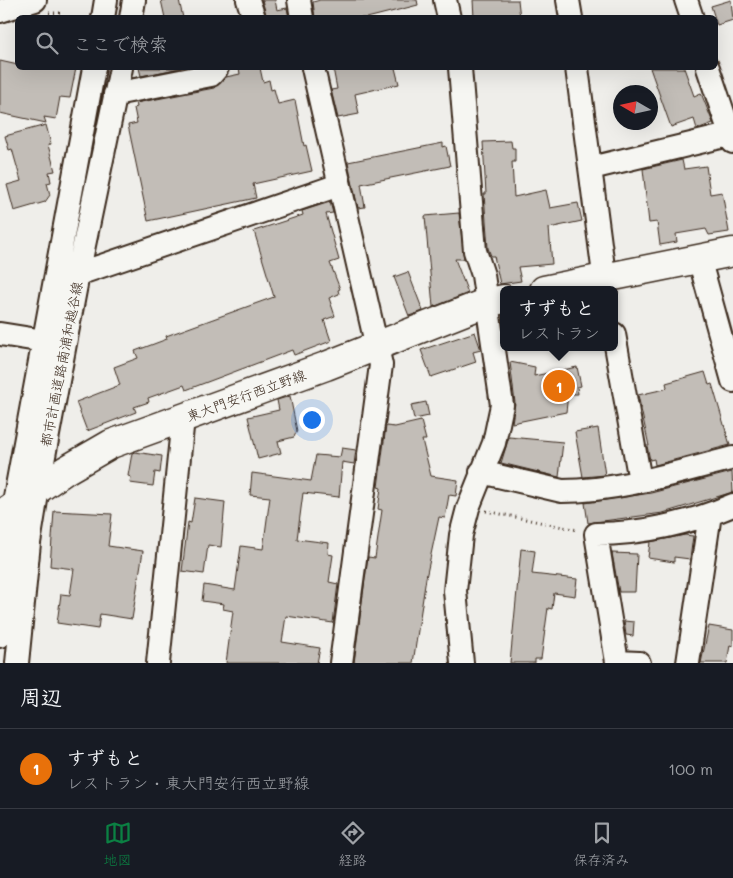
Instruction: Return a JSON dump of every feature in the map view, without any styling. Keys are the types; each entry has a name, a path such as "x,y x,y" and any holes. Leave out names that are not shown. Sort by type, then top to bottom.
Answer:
{"main road":[{"path":"579,286 605,283 699,258 733,252"},
{"name":"東大門安行西立野線","path":"6,511 38,488 111,444 495,301"}],"street":[{"path":"0,11 35,0"},
{"path":"104,15 106,0"},
{"path":"132,15 134,0"},
{"path":"248,0 253,15"},
{"path":"299,0 302,15"},
{"path":"444,0 449,15"},
{"path":"568,0 570,15"},
{"path":"686,0 691,15"},
{"name":"都市計画道路南浦和越谷線","path":"0,636 6,511 44,341 94,70"},
{"name":"都市計画道路南浦和越谷線","path":"17,663 29,543 38,488 78,274 121,70"},
{"path":"115,94 211,76 216,70"},
{"path":"313,70 380,365 341,663"},
{"path":"460,70 475,250 483,275 495,301 502,405 494,443 468,508 461,535 456,576 457,620 462,663"},
{"path":"577,70 605,283"},
{"path":"591,168 732,137 709,70"},
{"path":"78,274 339,186"},
{"path":"699,258 733,381"},
{"path":"0,334 44,341"},
{"path":"617,351 640,481"},
{"path":"158,663 182,418"},
{"path":"482,472 562,491 576,491 640,481 733,458"},
{"path":"639,663 616,662 596,534 625,534 710,514 733,505"},
{"path":"688,663 710,514"}],"path":[{"path":"468,508 596,534"}],"building":[{"path":"161,0 179,0 182,15 164,15"},
{"path":"262,0 275,0 277,10 287,8 288,15 266,15"},
{"path":"320,0 417,0 418,5 379,15 315,15 313,2"},
{"path":"473,0 518,0 520,15 474,15"},
{"path":"731,0 733,20 718,25 718,15 714,15 711,6"},
{"path":"0,61 15,64 15,70 76,70 70,98 60,97 56,119 44,117 46,123 0,113"},
{"path":"140,70 171,70 141,76"},
{"path":"239,70 260,70 263,82 269,80 271,90 274,89 278,104 295,100 304,146 306,145 312,171 253,184 256,198 148,221 128,125 137,123 134,108 137,107 136,103 214,88 226,77 240,74"},
{"path":"333,70 396,70 399,84 355,94 359,114 338,118 331,90 337,89"},
{"path":"651,70 685,70 694,96 701,93 713,123 697,129 694,119 671,127 658,90 658,85 656,85"},
{"path":"46,125 51,144 48,145 55,171 49,172 51,182 47,183 50,195 45,202 14,211 7,185 21,181 12,149 9,150 5,136"},
{"path":"511,141 512,148 515,148 515,162 512,162 514,197 546,190 550,208 578,203 582,221 549,228 552,264 518,267 521,281 500,284 494,256 491,256 488,248 483,142"},
{"path":"443,143 443,147 446,146 450,166 361,184 365,207 358,208 348,162"},
{"path":"682,160 684,169 706,166 710,194 722,192 729,232 709,235 706,229 676,234 677,242 660,245 657,222 649,223 643,169"},
{"path":"330,202 333,213 326,214 339,260 330,263 340,289 338,290 339,294 329,298 335,316 324,320 331,341 294,355 292,350 186,390 184,385 148,398 149,402 134,407 136,412 87,431 76,402 120,385 114,367 138,358 135,351 167,339 166,336 274,297 254,231 303,215 302,211"},
{"path":"459,213 464,259 455,259 468,293 433,307 425,216"},
{"path":"408,272 423,311 409,316 394,277"},
{"path":"475,332 481,350 473,352 476,362 431,377 421,350"},
{"path":"510,362 535,367 534,376 577,367 581,386 577,387 578,394 568,394 566,412 512,423 515,403"},
{"path":"705,372 709,385 712,384 730,445 655,465 654,459 650,460 647,446 649,446 638,395 665,389 667,387 666,383"},
{"path":"290,396 297,431 294,437 278,441 281,453 258,459 248,417 279,410 277,400"},
{"path":"426,402 429,416 414,419 411,405"},
{"path":"421,421 426,440 422,440 431,476 458,480 456,496 449,495 445,518 439,517 426,578 413,663 354,663 368,557 375,558 382,510 378,509 381,488 378,487 386,426 395,427"},
{"path":"598,428 605,475 583,477 575,432"},
{"path":"509,437 563,442 559,477 501,463"},
{"path":"342,448 356,450 354,464 342,462 339,497 303,493 297,539 329,543 328,554 333,555 329,582 338,584 333,623 286,616 282,642 320,648 317,663 226,663 233,611 223,609 224,604 202,601 204,585 235,590 241,546 263,549 270,497 250,495 252,473 311,481 316,455 340,457"},
{"path":"132,453 162,456 160,473 155,472 153,486 130,483 131,477 128,476"},
{"path":"732,472 733,492 663,513 588,523 585,503 651,493"},
{"path":"195,498 225,502 221,547 208,545 204,574 182,571 188,522 191,523"},
{"path":"54,511 112,514 108,546 143,551 132,619 100,614 98,629 57,623 61,594 70,595 74,569 50,566"},
{"path":"685,535 693,536 690,559 674,557 674,562 648,558 650,542"},
{"path":"521,549 535,551 532,574 577,579 575,596 554,593 552,609 548,608 541,659 535,659 535,663 510,663"},
{"path":"612,553 637,554 635,592 619,592"},
{"path":"624,621 634,622 633,636 626,635"},
{"path":"709,626 733,630 733,646 730,645 727,663 701,663"}],"place":[{"name":"すずもと","path":"559,386"}]}
